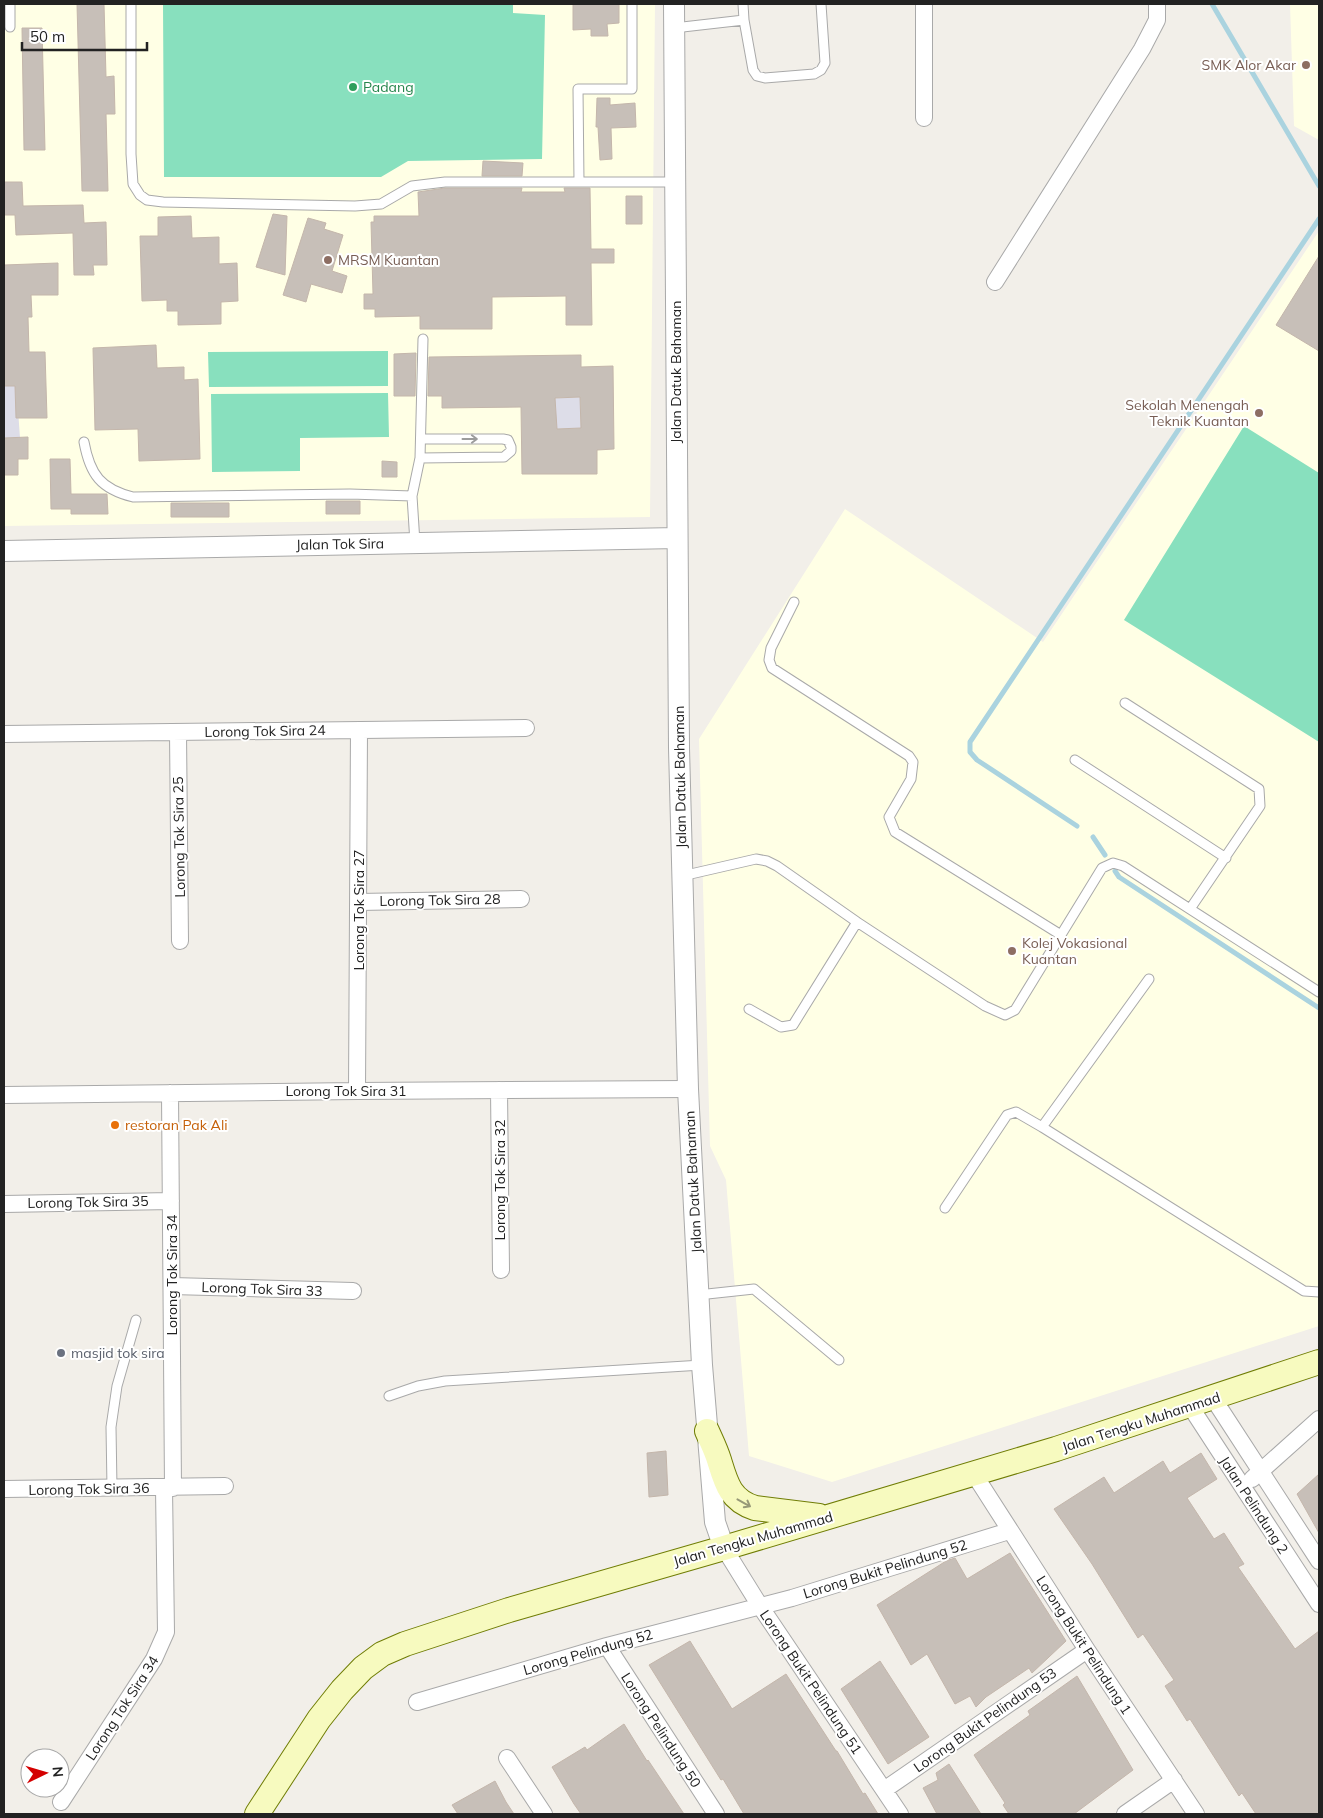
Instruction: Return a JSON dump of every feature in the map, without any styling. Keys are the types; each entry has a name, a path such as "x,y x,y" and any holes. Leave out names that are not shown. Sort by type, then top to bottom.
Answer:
{"main road":[{"name":"Jalan Tengku Muhammad","path":"257,1814 319,1719 342,1690 363,1668 382,1654 427,1636 509,1610 974,1474 1190,1406 1319,1362"},
{"path":"707,1430 723,1477 737,1499 746,1506 830,1517"}],"street":[{"name":"Jalan Datuk Bahaman","path":"674,4 677,538 682,876 688,1089 707,1430 715,1522 724,1548"},
{"path":"924,4 924,118"},
{"path":"995,282 1142,49 1157,20 1157,4"},
{"name":"Jalan Tok Sira","path":"4,551 677,538"},
{"name":"Lorong Tok Sira 24","path":"4,734 526,728"},
{"name":"Lorong Tok Sira 27","path":"357,1091 359,730"},
{"name":"Lorong Tok Sira 25","path":"178,732 180,941"},
{"name":"Lorong Tok Sira 28","path":"359,902 521,899"},
{"name":"Lorong Tok Sira 31","path":"4,1095 688,1089"},
{"name":"Lorong Tok Sira 32","path":"499,1090 501,1270"},
{"name":"Lorong Tok Sira 34","path":"61,1802 154,1659 164,1638 167,1620 172,1286 170,1093"},
{"name":"Lorong Tok Sira 35","path":"4,1204 171,1201"},
{"name":"Lorong Tok Sira 33","path":"172,1286 353,1291"},
{"path":"1213,1398 1319,1561"},
{"name":"Jalan Pelindung 2","path":"1190,1406 1319,1604"},
{"path":"1242,1487 1319,1419"},
{"name":"Lorong Bukit Pelindung 1","path":"974,1474 1009,1531 1196,1814"},
{"name":"Lorong Tok Sira 36","path":"4,1490 225,1486"},
{"name":"Lorong Bukit Pelindung 52","path":"760,1606 792,1598 1009,1531"},
{"name":"Lorong Bukit Pelindung 51","path":"724,1548 760,1606 900,1814"},
{"name":"Lorong Pelindung 52","path":"417,1702 607,1646 760,1606"},
{"name":"Lorong Pelindung 50","path":"607,1646 716,1814"},
{"name":"Lorong Bukit Pelindung 53","path":"884,1790 1087,1650"},
{"path":"507,1758 544,1814"},
{"path":"1125,1814 1174,1780"}],"lane":[{"path":"10,4 10,27"},
{"path":"131,4 131,154 133,184 140,196 148,200 163,202 362,206 381,204 412,186 426,183 674,182"},
{"path":"579,182 578,89 632,89 632,4"},
{"path":"743,4 753,70 757,76 765,78 814,74 821,70 825,63 821,4"},
{"path":"674,28 744,20"},
{"path":"415,543 412,496 420,458 423,339"},
{"path":"420,458 504,457 511,451 508,440 503,439 421,438"},
{"path":"84,442 87,461 96,476 108,488 133,497 350,494 412,496"},
{"path":"794,602 771,648 769,660 772,668 909,756 913,762 911,779 889,817 895,832 1061,935"},
{"path":"1125,702 1259,789 1260,806 1190,909"},
{"path":"1075,760 1226,858"},
{"path":"682,876 756,859 777,866 857,922 985,1006 1005,1015 1015,1010 1102,868 1113,863 1123,866 1319,992"},
{"path":"749,1009 781,1027 793,1025 857,922"},
{"path":"1042,1127 1149,979"},
{"path":"945,1208 1007,1115 1016,1112 1304,1291 1319,1292"},
{"path":"698,1295 754,1288 839,1360"},
{"path":"112,1488 111,1427 117,1386 136,1320"},
{"path":"388,1396 418,1386 445,1381 702,1365"}],"shaded area":[{"name":"MRSM Kuantan","path":"4,4 655,4 650,517 4,526"},
{"name":"SMK Alor Akar","path":"1290,4 1319,4 1319,140 1294,126"},
{"name":"Kolej Vokasional Kuantan","path":"1319,231 1319,1326 832,1482 749,1456 726,1180 710,1146 699,739 845,509 1043,642"},
{"path":"15,367 20,438 4,438 4,386"},
{"path":"580,397 581,428 557,429 540,399"}],"green space":[{"name":"Padang","path":"163,4 513,4 513,13 545,15 542,159 408,161 381,177 164,177"},
{"path":"388,351 388,386 209,387 208,352"},
{"path":"388,393 389,437 300,438 300,471 212,472 211,394"},
{"path":"1244,426 1319,473 1319,742 1124,620"}],"building":[{"path":"77,4 104,4 106,77 114,76 115,114 106,114 108,191 82,191"},
{"path":"573,4 619,4 619,23 607,24 608,36 591,36 591,29 573,30"},
{"path":"22,28 42,28 45,150 24,150"},
{"path":"597,98 610,98 610,105 635,103 636,127 611,128 612,159 600,160 598,127 596,127"},
{"path":"483,161 523,163 522,176 482,176"},
{"path":"4,182 22,182 23,206 83,205 84,223 106,222 107,265 93,265 94,275 74,275 73,233 16,235 15,215 4,215"},
{"path":"445,188 522,188 521,192 565,192 564,188 590,188 591,249 614,249 614,263 591,263 592,325 566,325 566,296 492,297 492,329 420,329 420,316 375,317 375,309 364,309 364,294 373,294 371,222 374,222 374,216 419,216 418,192"},
{"path":"626,196 642,196 642,224 626,224"},
{"path":"273,214 287,216 285,275 256,267"},
{"path":"191,216 192,238 219,237 219,264 237,263 238,301 221,302 221,324 178,325 178,311 167,311 167,300 142,301 140,236 158,236 158,217"},
{"path":"308,218 326,223 324,229 343,235 332,271 347,276 342,293 311,284 306,302 283,295"},
{"path":"1319,256 1319,351 1276,325"},
{"path":"58,263 58,295 31,295 32,317 28,317 29,352 45,352 47,418 16,418 15,386 4,386 4,265"},
{"path":"156,345 157,368 184,367 184,380 198,379 200,459 139,461 138,429 95,430 93,348"},
{"path":"416,353 415,396 394,396 394,354"},
{"path":"581,355 581,367 613,366 614,449 597,450 597,474 522,474 521,407 442,408 442,396 428,396 429,357","holes":["580,397 581,428 557,429 555,398"]},
{"path":"28,437 28,459 18,459 18,475 4,475 4,438"},
{"path":"50,459 70,459 71,494 107,494 108,514 71,514 71,509 51,509"},
{"path":"382,461 397,462 397,477 382,477"},
{"path":"326,501 360,501 360,514 326,514"},
{"path":"171,503 229,503 229,517 171,517"},
{"path":"666,1451 668,1495 649,1497 647,1453"},
{"path":"1201,1453 1217,1479 1187,1498 1214,1539 1224,1533 1244,1564 1238,1567 1295,1649 1319,1631 1319,1814 1256,1814 1242,1793 1239,1796 1190,1719 1187,1721 1165,1686 1174,1680 1143,1634 1138,1638 1092,1564 1054,1509 1104,1477 1114,1493 1163,1461 1170,1473"},
{"path":"1319,1474 1319,1533 1297,1494"},
{"path":"1010,1553 1066,1641 1032,1673 1029,1668 986,1697 976,1707 970,1696 955,1704 927,1654 911,1665 877,1605 946,1561 955,1558 967,1579"},
{"path":"690,1641 732,1709 786,1674 863,1794 865,1793 878,1814 744,1814 649,1665"},
{"path":"880,1661 929,1737 888,1764 841,1689"},
{"path":"1077,1676 1133,1770 1074,1814 1009,1814 1003,1805 1005,1803 974,1755 1030,1715 1028,1711"},
{"path":"624,1724 684,1814 581,1814 574,1804 552,1767 585,1747 587,1750"},
{"path":"949,1764 981,1814 937,1814 923,1788 938,1780 936,1773"},
{"path":"495,1781 514,1814 458,1814 452,1805"}],"waterway":[{"path":"1212,4 1319,186"},
{"path":"1077,826 977,760 970,752 970,742 1319,219"},
{"path":"1093,837 1105,855"},
{"path":"1115,871 1119,877 1319,1008"}],"place":[{"name":"SMK Alor Akar","path":"1306,65"},
{"name":"Padang","path":"353,87"},
{"name":"MRSM Kuantan","path":"328,260"},
{"name":"Sekolah Menengah Teknik Kuantan","path":"1259,413"},
{"name":"Kolej Vokasional Kuantan","path":"1012,951"},
{"name":"restoran Pak Ali","path":"115,1125"},
{"name":"masjid tok sira","path":"61,1353"}]}
